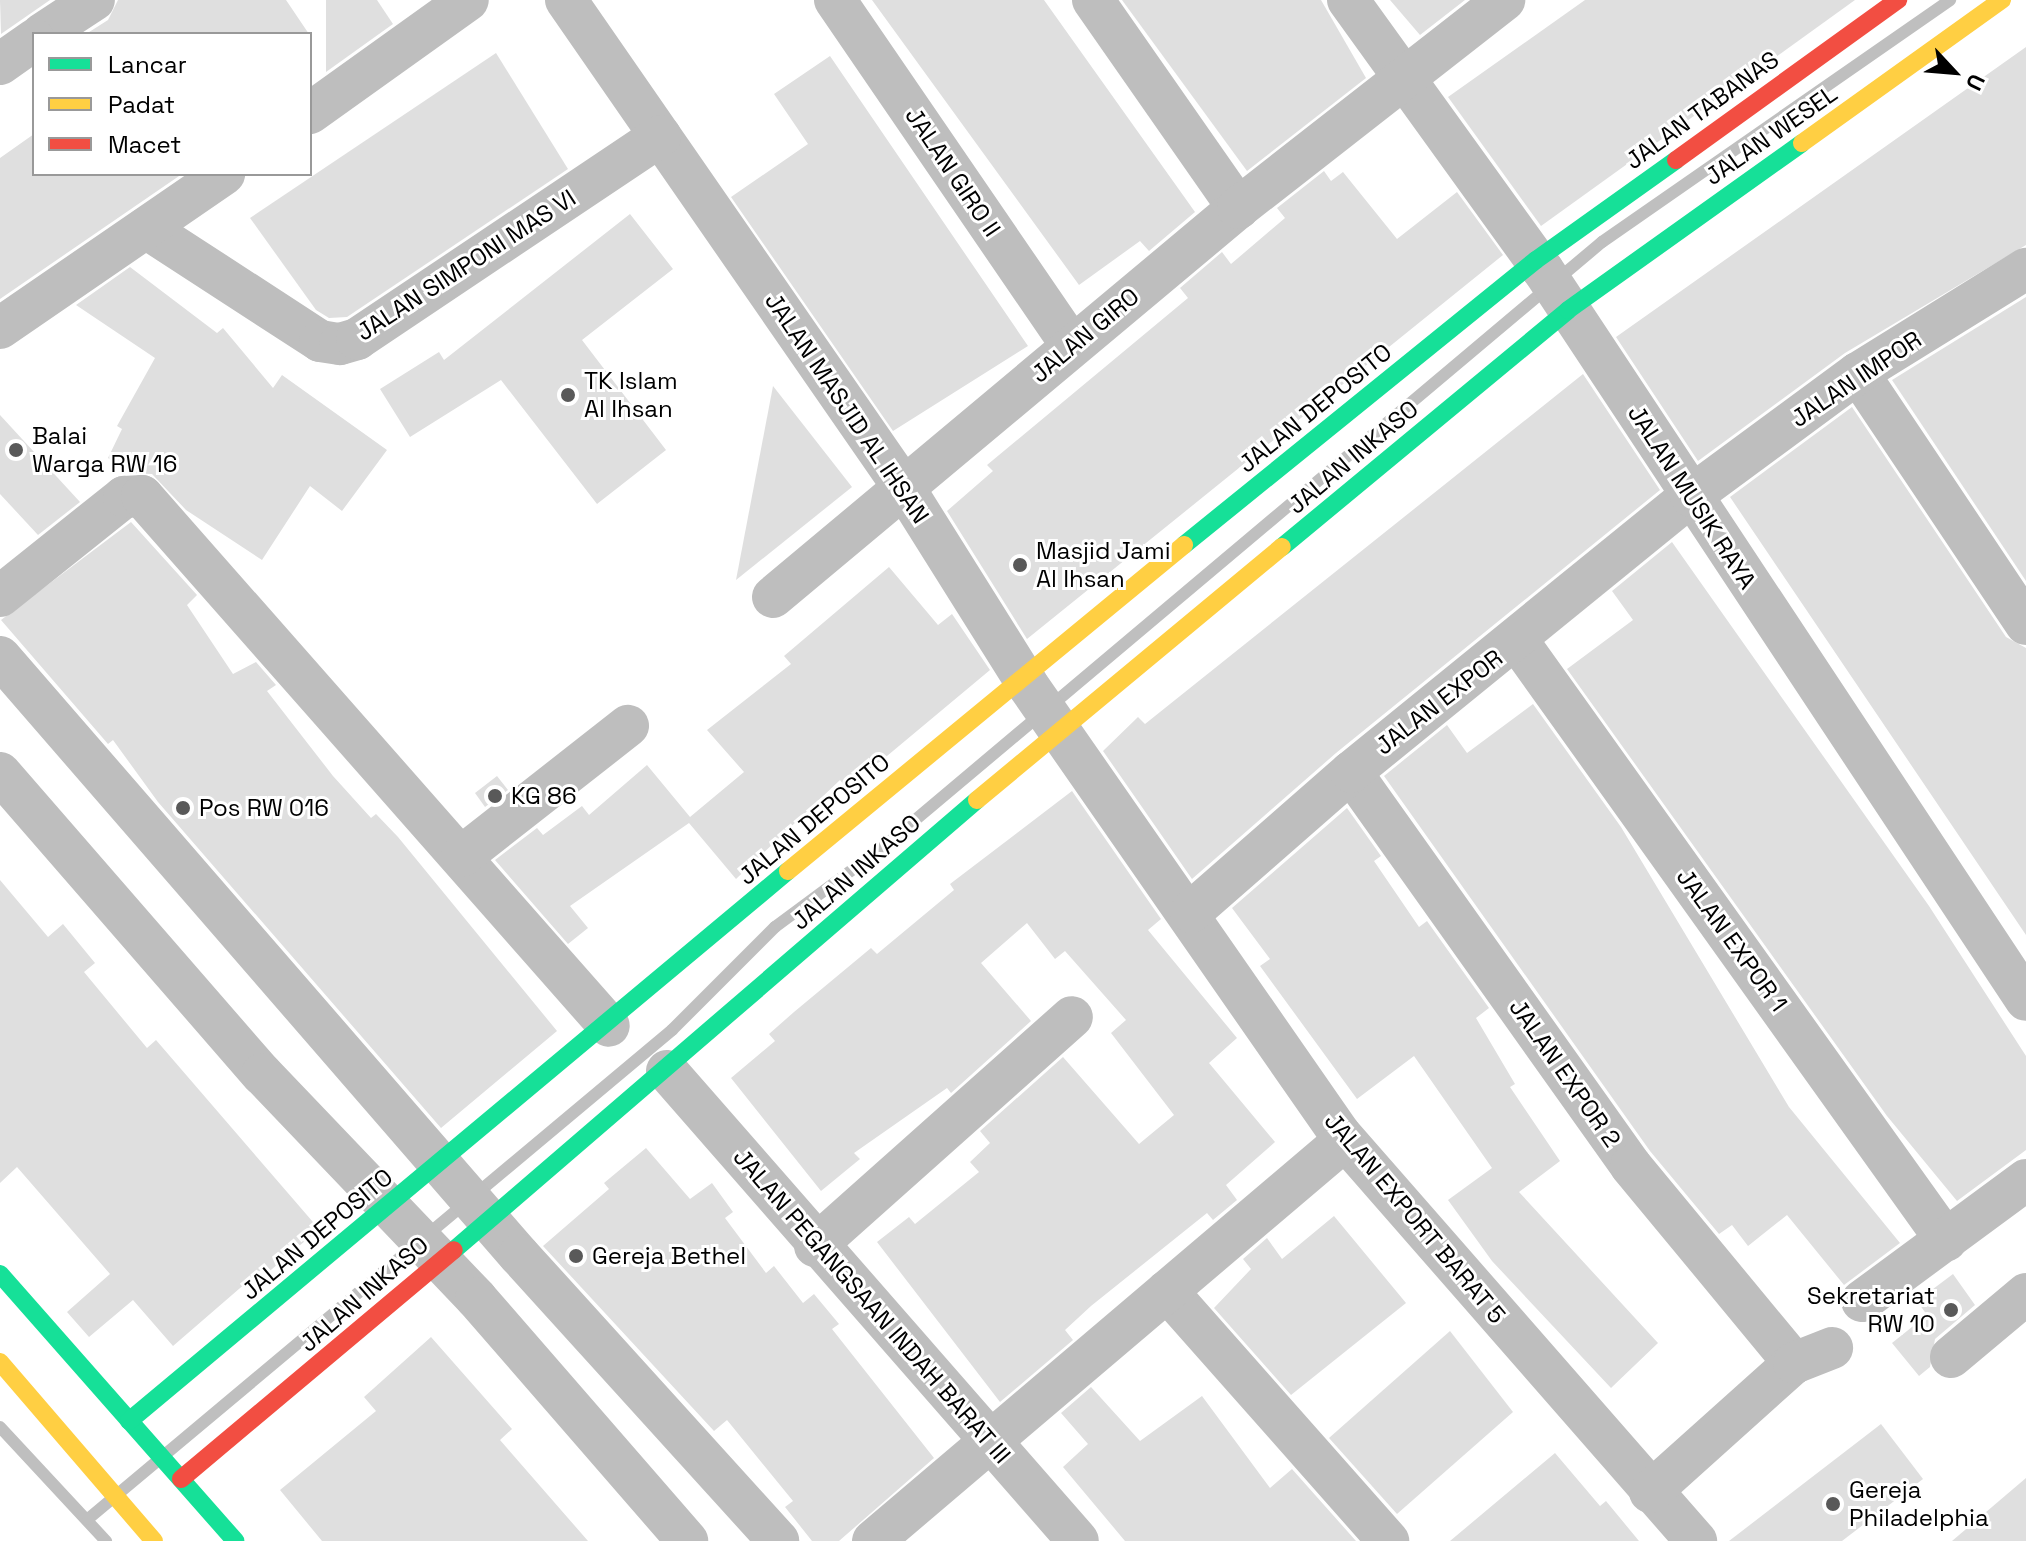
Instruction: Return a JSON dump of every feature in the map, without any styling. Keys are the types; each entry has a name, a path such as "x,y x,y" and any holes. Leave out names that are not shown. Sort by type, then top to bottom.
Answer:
{"street":[{"path":"45,32 94,0"},
{"path":"312,112 468,0"},
{"name":"JALAN GIRO II","path":"835,0 1071,345"},
{"path":"1093,0 1238,208"},
{"name":"JALAN MUSIK RAYA","path":"1348,0 1552,285 2026,1000"},
{"name":"JALAN GIRO","path":"773,597 906,491 1071,345 1238,208 1504,0"},
{"name":"JALAN TABANAS","path":"1552,285 1898,0"},
{"name":"JALAN WESEL","path":"1552,285 2002,0"},
{"name":"JALAN MASJID AL IHSAN","path":"580,5 660,136 906,491 1024,680 1056,724"},
{"path":"0,64 32,41"},
{"name":"JALAN SIMPONI MAS VI","path":"146,228 320,341 340,344 357,339 660,136"},
{"path":"0,328 221,176"},
{"name":"JALAN IMPOR","path":"1691,496 1858,373 2026,269"},
{"name":"JALAN DEPOSITO","path":"129,1421 397,1213 609,1026 860,829 1024,680 1552,285"},
{"name":"JALAN INKASO","path":"176,1473 436,1257 667,1071 890,863 1056,724 1552,285"},
{"path":"1858,373 2026,624"},
{"path":"0,596 124,497 142,496 609,1026"},
{"name":"JALAN EXPOR","path":"1191,912 1351,772 1691,496"},
{"name":"JALAN EXPOR 1","path":"1517,640 1946,1240"},
{"path":"0,657 486,1217 778,1541"},
{"name":"JALAN EXPORT BARAT 5","path":"1056,724 1191,912 1345,1140 1696,1541"},
{"path":"462,856 628,726"},
{"name":"JALAN EXPOR 2","path":"1351,772 1631,1166 1813,1356 1650,1492"},
{"path":"0,773 262,1074 397,1213 687,1541"},
{"path":"815,1246 1072,1017"},
{"name":"JALAN PEGANGSAAN INDAH BARAT III","path":"667,1071 815,1246 1078,1541"},
{"path":"873,1541 1345,1140"},
{"path":"1862,1301 2026,1180"},
{"path":"0,1274 235,1541"},
{"path":"1167,1291 1388,1541"},
{"path":"1951,1357 2026,1294"},
{"path":"0,1362 154,1541"}],"building":[{"path":"0,0 50,0 1,34"},
{"path":"118,0 286,0 308,32 89,32 108,20"},
{"path":"326,0 377,0 393,24 326,72"},
{"path":"872,0 1044,0 1195,212 1149,251 1140,241 1079,285"},
{"path":"1122,0 1321,0 1366,78 1247,171"},
{"path":"1390,0 1465,0 1420,35"},
{"path":"1585,0 1855,0 1541,226 1448,97"},
{"path":"2026,47 2026,245 1845,353 1698,461 1616,337"},
{"path":"496,53 568,169 347,317 329,318 316,310 250,218"},
{"path":"830,56 1028,346 893,431 731,197 808,144 774,94"},
{"path":"32,135 32,176 179,176 0,299 0,158"},
{"path":"1324,171 1331,181 1343,172 1397,239 1457,192 1503,255 1027,639 947,511 993,471 987,465 1188,298 1180,288 1222,252 1231,264 1285,218 1277,208"},
{"name":"TK Islam Al Ihsan","path":"630,214 673,269 582,340 666,450 597,504 501,380 410,437 380,389 439,352 444,360"},
{"path":"130,267 217,333 223,328 273,388 282,375 387,450 342,511 310,486 262,560 186,510 152,474 130,473 108,458 122,429 117,426 155,358 76,305"},
{"path":"2026,297 2026,581 1892,380"},
{"path":"1583,374 1660,490 1336,753 1192,879 1103,751 1138,717 1145,724"},
{"path":"773,386 852,487 736,580"},
{"path":"1852,407 2006,637 2026,648 2026,935 1730,497"},
{"name":"Balai Warga RW 16","path":"0,415 80,502 38,535 0,494"},
{"path":"131,522 197,595 187,605 233,674 256,662 276,685 267,691 333,776 371,818 376,814 398,837 557,1031 441,1128 158,802 113,740 108,744 1,620"},
{"path":"1672,542 1929,906 2026,1056 2026,1150 1957,1201 1887,1116 1567,669 1633,620 1612,591"},
{"path":"889,567 938,625 952,614 990,670 881,761 844,785 840,780 736,879 689,823 570,906 588,928 568,944 495,860 537,828 543,835 582,806 589,815 647,765 690,817 744,772 707,730 791,664 784,656"},
{"path":"1533,704 1621,827 1789,1107 1900,1243 1844,1285 1787,1215 1748,1246 1732,1225 1719,1234 1650,1151 1384,776 1447,725 1467,753"},
{"name":"KG 86","path":"497,776 508,790 485,807 475,793"},
{"path":"1072,791 1161,919 1148,930 1237,1038 1209,1063 1275,1142 1226,1185 1237,1200 1213,1220 1207,1213 1091,1306 1065,1330 1073,1340 1000,1402 877,1242 909,1217 915,1224 979,1172 970,1162 990,1143 980,1131 1063,1057 1139,1144 1174,1115 1111,1033 1126,1020 1065,951 1055,959 1027,923 981,963 1031,1021 951,1093 947,1088 854,1153 860,1159 821,1191 731,1078 775,1041 769,1034 794,1012 871,948 877,954 954,890 950,884"},
{"path":"1347,808 1381,856 1374,861 1419,927 1427,921 1489,1008 1476,1018 1515,1084 1510,1087 1560,1161 1519,1192 1658,1343 1611,1388 1492,1261 1448,1200 1492,1168 1414,1056 1357,1099 1260,966 1270,959 1232,908"},
{"path":"0,880 48,937 63,924 95,963 84,972 147,1048 156,1040 319,1229 265,1275 261,1270 173,1346 133,1300 89,1337 67,1312 110,1274 17,1167 0,1183"},
{"path":"646,1148 690,1199 712,1183 733,1212 725,1218 766,1273 774,1266 803,1303 814,1294 839,1324 832,1329 934,1458 839,1541 812,1541 785,1507 793,1501 727,1420 714,1431 543,1246 609,1189 604,1183"},
{"path":"1334,1216 1406,1303 1291,1395 1214,1308 1251,1269 1243,1259 1267,1238 1282,1259"},
{"path":"1953,1274 1975,1305 1935,1339 1930,1367 1919,1376 1892,1343 1927,1315 1917,1301"},
{"path":"1450,1331 1513,1412 1397,1514 1329,1438"},
{"path":"431,1337 512,1429 500,1440 588,1541 322,1541 280,1490 376,1411 364,1397"},
{"path":"1091,1387 1140,1441 1202,1396 1270,1488 1292,1469 1356,1541 1125,1541 1063,1467 1088,1444 1061,1413"},
{"name":"Gereja Philadelphia","path":"1881,1424 1923,1479 1842,1541 1729,1541"},
{"path":"1555,1453 1600,1506 1606,1501 1639,1541 1450,1541"},
{"path":"2026,1478 2026,1541 1952,1541"}],"waterway":[{"path":"88,1519 672,1030 775,927 883,847 1602,242 1950,0"},
{"path":"0,1427 106,1541"}],"traffic: fast":[{"path":"1282,547 1568,310 1802,143"},
{"path":"1184,545 1536,260 1676,160"},
{"path":"454,1250 977,800"},
{"path":"129,1421 788,871"},
{"path":"0,1274 235,1541"}],"traffic: slow":[{"path":"1802,143 2002,0"},
{"path":"788,871 1184,545"},
{"path":"977,800 1282,547"},
{"path":"0,1362 154,1541"}],"traffic: jam":[{"path":"1676,160 1898,0"},
{"path":"181,1479 454,1250"}],"place":[{"name":"TK Islam Al Ihsan","path":"568,395"},
{"name":"Balai Warga RW 16","path":"16,450"},
{"name":"Masjid Jami Al Ihsan","path":"1020,565"},
{"name":"KG 86","path":"495,796"},
{"name":"Pos RW 016","path":"183,808"},
{"name":"Gereja Bethel","path":"576,1256"},
{"name":"Sekretariat RW 10","path":"1951,1310"},
{"name":"Gereja Philadelphia","path":"1833,1504"}]}
